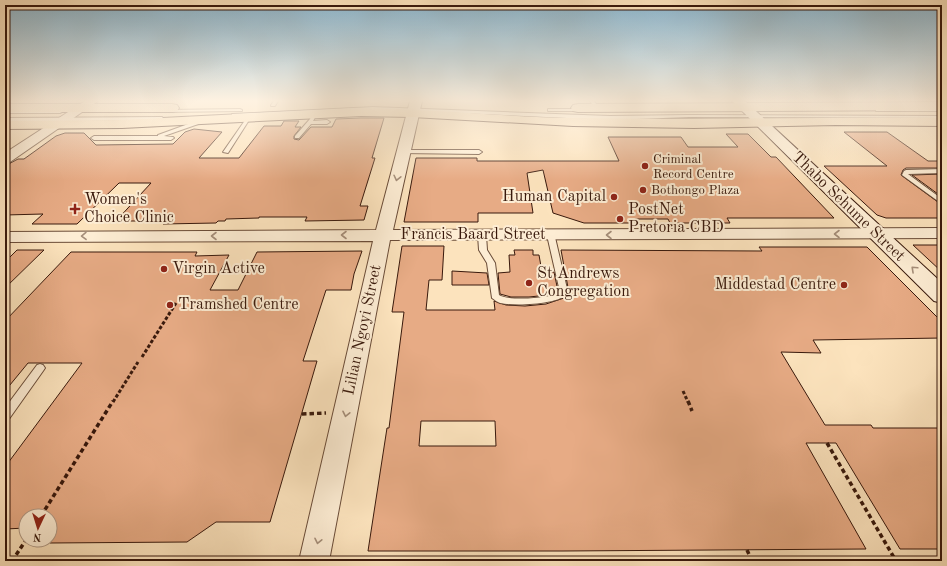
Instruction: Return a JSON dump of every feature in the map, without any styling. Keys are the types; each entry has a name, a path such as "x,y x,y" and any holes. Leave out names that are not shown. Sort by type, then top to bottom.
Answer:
{"main road":[{"name":"Thabo Sehume Street","path":"765,127 942,296"}],"street":[{"path":"5,159 52,127"},
{"name":"Lilian Ngoyi Street","path":"314,561 383,235 408,127"},
{"name":"Francis Baard Street","path":"5,237 942,233"}],"lane":[{"path":"154,138 185,127"},
{"path":"226,152 242,127"},
{"path":"297,137 304,127"},
{"path":"94,138 171,138"},
{"path":"403,152 479,152"},
{"path":"942,171 913,171 906,172 905,175 942,202"},
{"path":"482,235 483,250 491,263 495,296 501,300 521,300 558,298 563,296 564,293 551,235"},
{"path":"5,416 40,368"}],"path":[{"path":"142,357 176,303"},
{"path":"46,508 107,415 138,362"},
{"path":"683,391 692,411"},
{"path":"827,443 896,561"},
{"path":"12,561 21,548"},
{"path":"747,550 752,561"}],"building":[{"path":"263,127 301,127 294,136 294,139 299,140 311,127 381,127 372,158 375,158 360,206 368,206 364,220 305,221 307,217 259,217 226,219 225,221 218,221 216,223 163,224 165,221 116,221 151,183 119,183 77,224 32,224 43,214 5,215 5,166 18,159 24,159 56,136 65,133 84,133 96,145 173,144 185,132 194,129 222,132 199,158 239,158"},
{"path":"844,132 887,132 928,161 942,161 942,168 906,168 903,170 901,175 942,205 942,218 886,218 877,215 824,166 887,166"},
{"path":"726,134 748,134 771,157 776,157 834,218 727,218 730,223 670,223 668,219 633,219 634,223 584,223 553,213 543,170 527,173 533,213 478,213 478,222 404,222 416,158 477,158 477,161 619,161 608,137 681,137 688,147 738,147"},
{"path":"942,174 942,197 912,175"},
{"path":"913,245 942,245 942,272"},
{"path":"402,246 444,246 442,280 429,280 426,310 495,310 494,301 506,305 525,306 546,304 564,298 569,293 561,250 762,251 759,247 867,247 942,322 942,338 813,340 821,353 781,352 825,425 871,425 873,428 942,428 942,549 900,549 836,443 806,443 866,549 368,551 387,428 389,428 404,312 392,312","holes":["421,421 495,421 496,446 419,446"]},
{"path":"17,250 44,250 5,288 5,262"},
{"name":"St Andrews Congregation","path":"514,250 533,250 533,255 539,255 542,272 554,272 558,291 548,295 529,297 511,297 500,294 498,273 510,272 509,255 515,255"},
{"path":"362,251 354,274 351,290 326,290 303,361 317,361 270,522 216,522 187,542 58,543 58,508 18,508 18,528 5,529 5,467 82,363 28,363 5,391 5,321 71,252 197,252 195,256 229,255 210,290 238,290 257,252"},
{"path":"452,271 487,273 489,285 452,285"}],"place":[{"name":"Criminal Record Centre","path":"645,166"},
{"name":"Bothongo Plaza","path":"643,190"},
{"name":"Human Capital","path":"614,197"},
{"name":"Women's Choice Clinic","path":"75,209"},
{"name":"PostNet Pretoria CBD","path":"620,219"},
{"name":"Virgin Active","path":"164,269"},
{"name":"St Andrews Congregation","path":"529,283"},
{"name":"Middestad Centre","path":"844,285"},
{"name":"Tramshed Centre","path":"170,305"}]}
